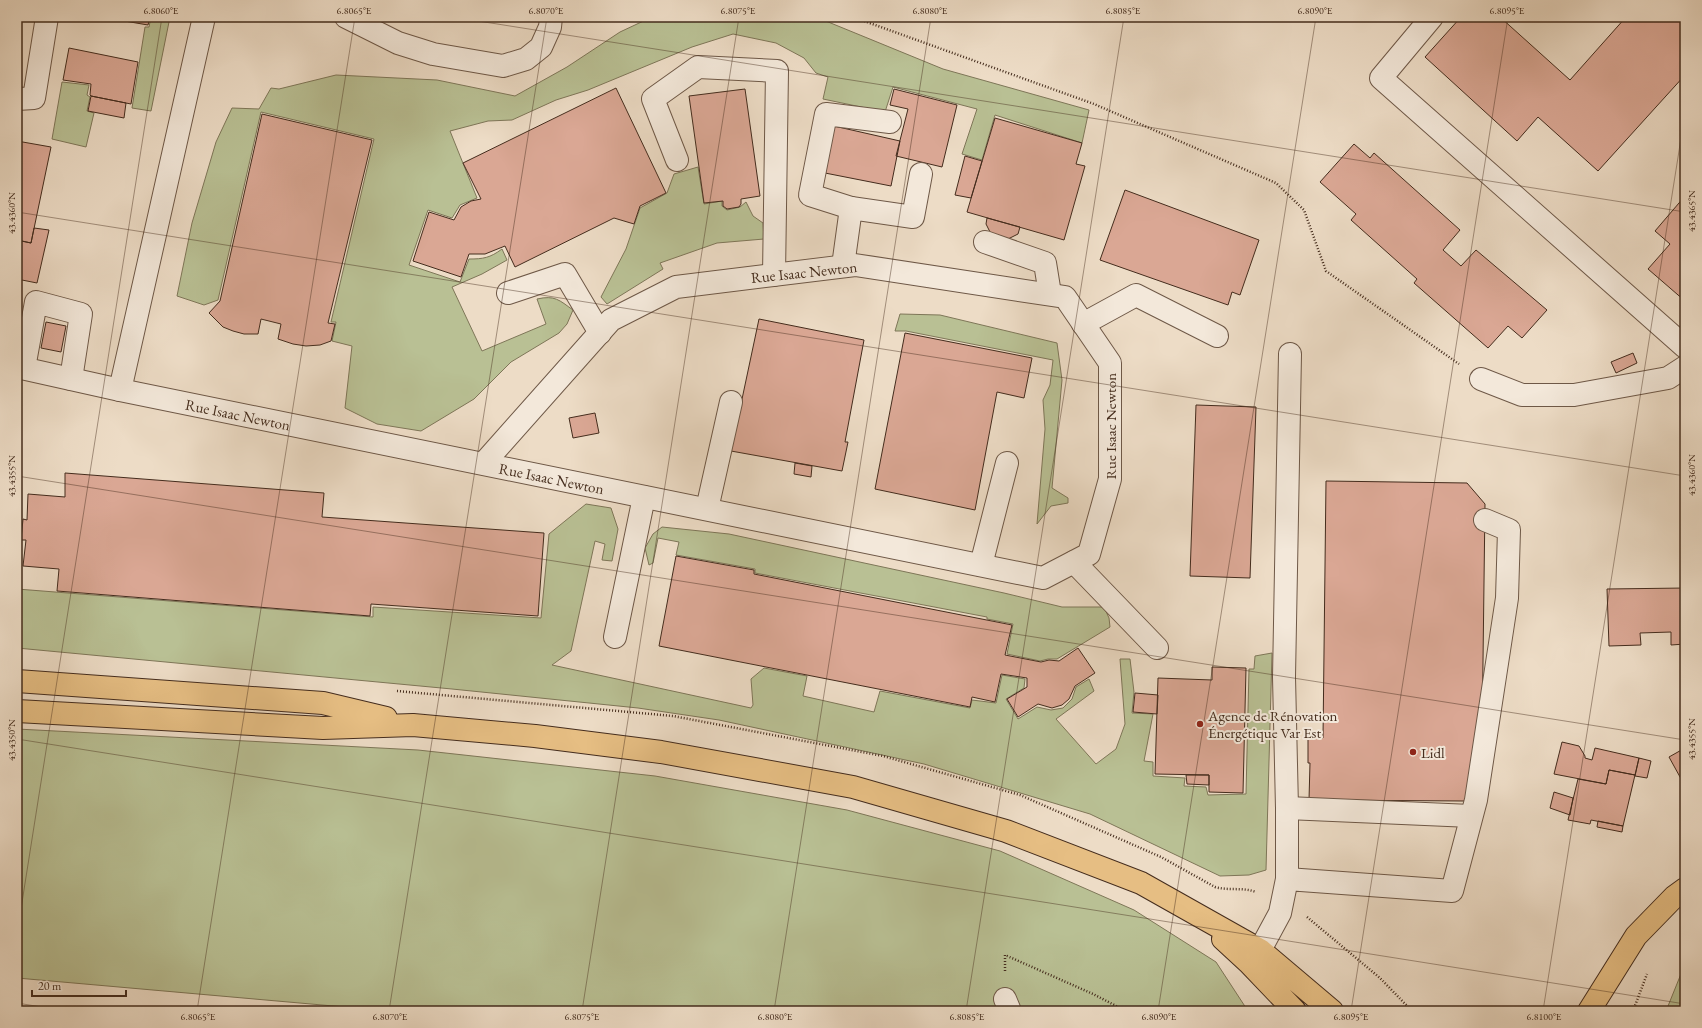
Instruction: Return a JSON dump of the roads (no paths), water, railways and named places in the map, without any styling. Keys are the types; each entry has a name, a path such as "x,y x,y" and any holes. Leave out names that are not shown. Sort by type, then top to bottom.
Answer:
{"main road":[{"path":"17,681 323,703 413,725"},
{"path":"17,711 324,728 413,725 535,736 661,752 853,787 1006,830 1141,883 1197,916 1260,950 1332,1011"},
{"path":"1593,1007 1636,936 1674,897 1685,889"},
{"path":"1197,916 1249,963 1295,1011"}],"lane":[{"path":"17,100 34,98 47,17"},
{"path":"120,390 204,17"},
{"path":"346,17 398,43 433,54 503,66 526,59 541,47 550,27 551,17"},
{"path":"1432,17 1381,78 1685,347"},
{"path":"677,160 653,99 698,67 777,71 774,275"},
{"path":"890,122 826,114 810,195 851,208 913,217 921,174"},
{"path":"842,266 851,208"},
{"path":"985,242 1045,263 1050,294"},
{"name":"Rue Isaac Newton","path":"20,368 120,390 482,464 644,497 707,509 981,566 1043,578 1089,554 1110,479 1110,363 1065,296 856,265 676,286 611,320 482,464"},
{"path":"508,293 565,274 600,332"},
{"path":"1083,324 1136,295 1217,336"},
{"path":"20,368 36,302 81,314 71,379"},
{"path":"1260,950 1280,913 1287,879 1284,677 1290,354"},
{"path":"1481,379 1522,395 1574,395 1668,378 1685,367"},
{"path":"707,509 731,402"},
{"path":"981,566 1007,463"},
{"path":"615,637 644,497"},
{"path":"1287,879 1452,891 1476,800 1507,598 1509,530 1485,520"},
{"path":"1074,562 1157,648"},
{"path":"1287,808 1471,816"}],"place":[{"name":"Agence de Rénovation Énergétique Var Est","path":"1200,724"},
{"name":"Lidl","path":"1413,752"}]}
